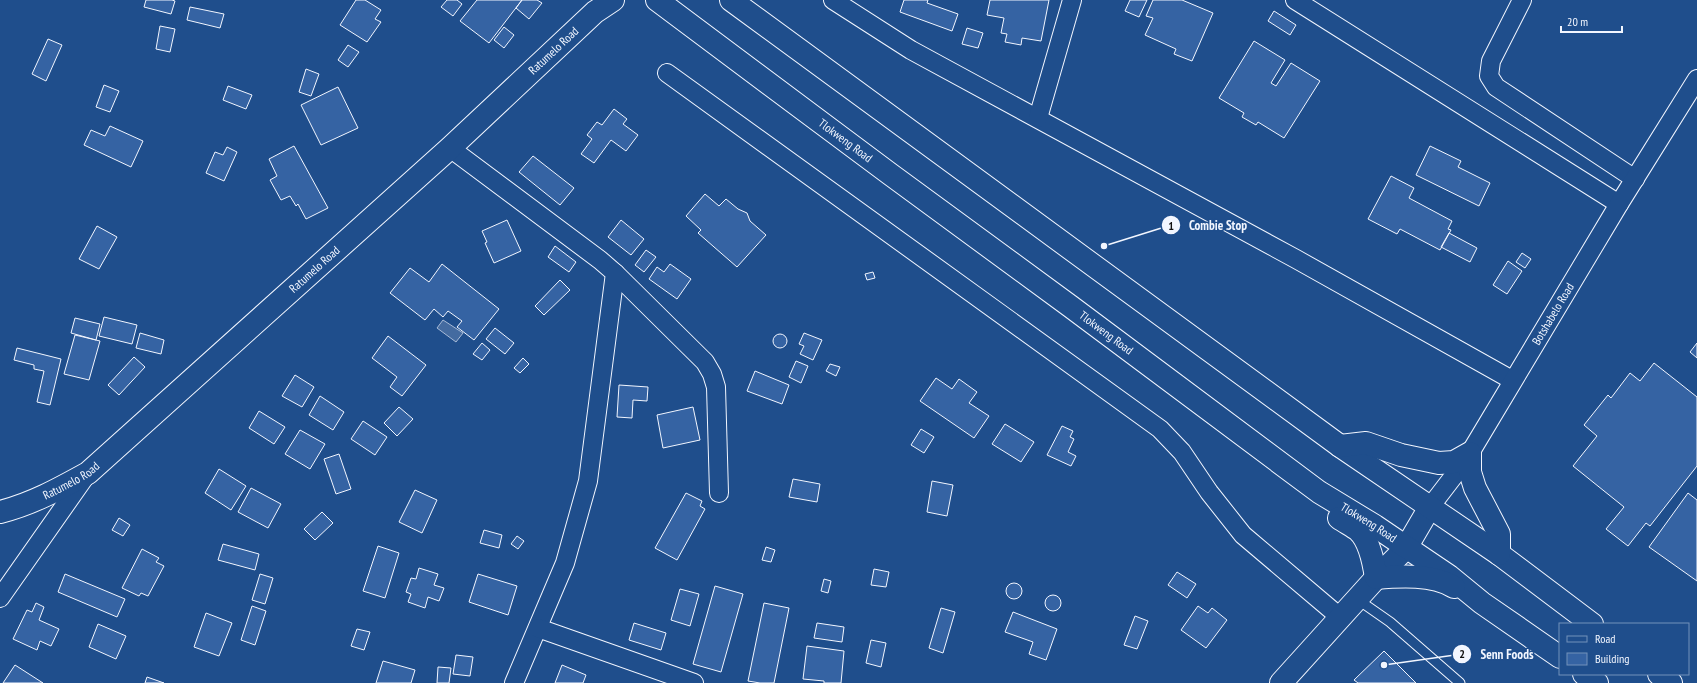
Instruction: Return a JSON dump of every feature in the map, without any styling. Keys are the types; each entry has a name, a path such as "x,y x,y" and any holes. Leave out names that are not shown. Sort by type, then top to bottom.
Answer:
{"main road":[{"name":"Ratumelo Road","path":"0,512 15,508 51,494 88,473 450,148 595,12 613,0"},
{"name":"Tlokweng Road","path":"657,0 1319,492 1375,526 1449,576 1482,603 1559,657"},
{"path":"731,0 1340,446 1430,506 1471,537 1498,554 1591,623"},
{"path":"1340,446 1366,443 1401,455 1439,463 1454,462 1470,453 1470,472 1475,488 1499,534 1498,554"},
{"path":"1319,492 1333,514 1359,531 1368,546 1376,578 1401,576 1446,582 1482,603"},
{"name":"Botshabelo Road","path":"1281,683 1376,578 1406,548 1430,506"},
{"path":"1585,675 1597,683"},
{"path":"1660,675 1671,683"}],"street":[{"path":"833,0 911,50 1296,259 1512,380"},
{"path":"1038,118 1072,0"},
{"path":"1295,0 1619,204"},
{"path":"1522,0 1491,61 1489,76 1496,88 1635,178"},
{"path":"667,72 1160,429 1182,452 1209,492 1243,535 1340,618"},
{"name":"Botshabelo Road","path":"1430,506 1454,477 1470,453 1512,380 1697,79"},
{"path":"450,148 616,273 705,362 712,374 716,387 719,493"},
{"path":"514,683 565,563 588,481 616,273"},
{"path":"0,598 88,473"},
{"path":"538,628 694,683"}],"lane":[{"path":"1357,599 1390,622 1460,683"}],"water":[{"path":"443,320 463,333 456,342 437,328"}],"building":[{"path":"146,0 175,1 171,14 144,7"},
{"path":"356,0 365,0 381,10 375,19 381,22 367,42 340,25"},
{"path":"447,0 457,0 462,4 453,16 441,7"},
{"path":"477,0 522,0 489,43 460,21"},
{"path":"522,0 537,0 542,3 529,19 516,8"},
{"path":"904,0 928,0 927,3 958,14 952,31 900,12"},
{"path":"990,0 1049,0 1041,41 1022,38 1021,45 1005,42 1007,34 1001,33 1004,18 987,15"},
{"path":"1130,0 1147,0 1139,17 1125,11"},
{"path":"1153,0 1182,0 1213,13 1192,61 1174,54 1176,49 1145,35 1153,18 1146,16"},
{"path":"190,7 224,14 220,28 187,20"},
{"path":"1274,11 1296,25 1290,35 1268,21"},
{"path":"160,26 175,29 170,52 156,49"},
{"path":"504,27 514,35 504,48 494,40"},
{"path":"967,28 983,33 978,48 962,44"},
{"path":"48,39 62,45 46,81 32,74"},
{"path":"1254,41 1285,60 1271,83 1276,86 1291,63 1320,81 1284,138 1258,122 1256,125 1242,117 1244,113 1219,98"},
{"path":"348,45 359,52 348,67 338,60"},
{"path":"306,69 319,74 311,96 299,92"},
{"path":"104,85 119,91 110,112 96,107"},
{"path":"228,86 252,95 246,109 223,100"},
{"path":"338,87 358,128 321,145 301,105"},
{"path":"614,109 627,119 623,124 638,135 626,151 611,140 594,163 581,154 592,139 587,135 597,122 602,125"},
{"path":"110,126 143,141 131,167 84,145 91,130 105,136"},
{"path":"294,146 328,208 306,219 298,204 296,206 290,196 281,200 270,180 277,176 269,159"},
{"path":"1430,146 1461,161 1458,167 1490,183 1479,206 1416,175"},
{"path":"227,147 237,152 224,181 206,173 215,152 223,155"},
{"path":"533,156 574,188 560,205 519,172"},
{"path":"1391,176 1414,188 1409,198 1452,221 1448,229 1451,230 1440,250 1400,229 1397,234 1368,219"},
{"path":"705,194 719,206 726,199 738,209 747,213 750,221 766,235 737,267 698,233 701,230 686,216"},
{"path":"507,220 521,251 494,263 485,243 487,242 482,231"},
{"path":"621,220 644,239 631,255 608,237"},
{"path":"97,226 117,237 99,269 79,259"},
{"path":"1449,233 1477,248 1470,262 1441,247"},
{"path":"555,246 576,262 569,272 548,257"},
{"path":"646,250 656,257 644,272 635,265"},
{"path":"1522,253 1531,259 1525,268 1516,262"},
{"path":"1508,261 1522,271 1507,294 1493,285"},
{"path":"442,264 499,309 474,340 457,327 462,321 448,311 443,317 434,309 425,320 390,293 410,268 429,282"},
{"path":"670,264 691,279 677,299 649,279 657,267 664,272"},
{"path":"873,272 875,278 867,280 865,274"},
{"path":"560,280 570,290 544,315 535,306"},
{"path":"104,317 137,325 132,344 99,336"},
{"path":"75,318 100,324 96,340 71,333"},
{"path":"495,328 514,343 505,354 486,339"},
{"path":"140,333 164,340 161,354 136,348"},
{"path":"804,333 822,340 813,360 800,354 804,346 799,344"},
{"path":"780,334 785,336 787,341 785,346 780,348 775,346 773,341 775,336"},
{"path":"75,335 100,341 89,380 64,374"},
{"path":"388,336 426,365 402,396 390,387 397,377 372,358"},
{"path":"482,343 490,350 482,360 473,354"},
{"path":"1697,343 1697,358 1690,352"},
{"path":"17,348 61,359 50,405 37,402 44,371 34,369 34,365 14,360"},
{"path":"134,357 145,367 119,395 108,385"},
{"path":"523,358 529,364 520,373 514,368"},
{"path":"796,361 808,366 801,383 789,377"},
{"path":"1654,363 1697,397 1697,466 1650,526 1646,523 1628,546 1606,529 1624,507 1573,466 1597,436 1584,425 1608,395 1611,398 1630,373 1640,381"},
{"path":"830,364 840,367 836,376 826,371"},
{"path":"755,371 789,385 782,404 747,391"},
{"path":"295,375 314,387 302,407 282,396"},
{"path":"936,378 952,389 959,379 977,392 969,403 989,416 974,438 920,401"},
{"path":"619,385 648,387 647,401 633,400 632,418 617,417"},
{"path":"320,396 344,412 333,430 309,415"},
{"path":"399,407 413,419 397,436 384,423"},
{"path":"693,407 700,440 663,448 657,415"},
{"path":"259,411 285,427 274,444 249,428"},
{"path":"363,421 387,437 375,455 351,439"},
{"path":"1005,424 1034,442 1021,462 992,444"},
{"path":"1062,426 1073,431 1070,437 1074,439 1068,452 1076,456 1071,466 1047,455"},
{"path":"921,429 934,437 924,453 911,445"},
{"path":"300,430 325,444 310,469 285,454"},
{"path":"339,454 351,489 336,494 324,459"},
{"path":"219,469 246,486 231,510 205,493"},
{"path":"793,479 820,484 817,502 789,497"},
{"path":"932,481 953,485 947,516 927,512"},
{"path":"251,488 281,504 268,528 238,512"},
{"path":"415,490 437,500 422,533 399,522"},
{"path":"686,493 702,501 700,506 705,509 677,560 655,548"},
{"path":"1688,493 1697,500 1697,581 1649,547"},
{"path":"322,512 333,523 315,540 304,529"},
{"path":"119,518 130,525 123,536 112,530"},
{"path":"484,530 502,535 499,548 480,543"},
{"path":"517,536 524,541 518,549 511,544"},
{"path":"223,544 259,554 255,570 218,560"},
{"path":"378,546 399,553 385,598 363,591"},
{"path":"766,547 775,550 771,562 762,560"},
{"path":"142,549 159,558 156,562 164,566 148,596 141,593 139,596 122,588"},
{"path":"419,568 438,574 434,585 444,588 439,601 428,597 425,608 408,602 411,594 406,592 411,578 416,579"},
{"path":"874,569 889,572 886,587 871,585"},
{"path":"1177,572 1196,584 1187,598 1168,585"},
{"path":"65,574 125,599 117,617 58,592"},
{"path":"260,574 273,578 265,604 252,600"},
{"path":"478,574 517,586 508,615 469,602"},
{"path":"824,579 831,581 828,593 821,591"},
{"path":"1014,583 1020,585 1022,591 1020,597 1014,599 1008,597 1006,591 1008,585"},
{"path":"715,586 743,594 721,672 693,664"},
{"path":"680,589 699,594 690,626 671,620"},
{"path":"1053,595 1059,597 1061,603 1059,609 1053,611 1047,609 1045,603 1047,597"},
{"path":"36,603 44,607 39,620 59,629 51,646 40,641 37,650 13,639 27,610 32,612"},
{"path":"764,603 789,608 774,683 748,681"},
{"path":"252,606 266,611 255,645 241,640"},
{"path":"1198,606 1208,613 1212,608 1227,620 1206,648 1181,630"},
{"path":"941,608 955,612 943,653 929,648"},
{"path":"1013,612 1057,629 1046,660 1029,654 1033,642 1005,632"},
{"path":"206,613 232,623 219,656 194,647"},
{"path":"1135,616 1148,621 1137,649 1124,645"},
{"path":"634,623 666,633 661,650 629,640"},
{"path":"817,623 844,627 842,642 814,638"},
{"path":"98,624 126,636 116,659 89,647"},
{"path":"357,629 370,632 364,650 351,646"},
{"path":"871,640 886,643 881,667 866,663"},
{"path":"807,646 844,651 841,683 824,683 824,681 803,679"},
{"path":"1384,651 1416,683 1358,683 1354,680"},
{"path":"456,655 473,657 470,676 453,674"},
{"path":"383,661 415,670 411,683 376,683"},
{"path":"15,665 43,683 3,683"},
{"path":"562,665 586,675 583,683 555,683"},
{"path":"438,667 451,668 449,683 437,683"},
{"path":"147,677 164,683 145,683"}],"place":[{"name":"Combie Stop","path":"1104,246"},
{"name":"Senn Foods","path":"1384,665"}]}
